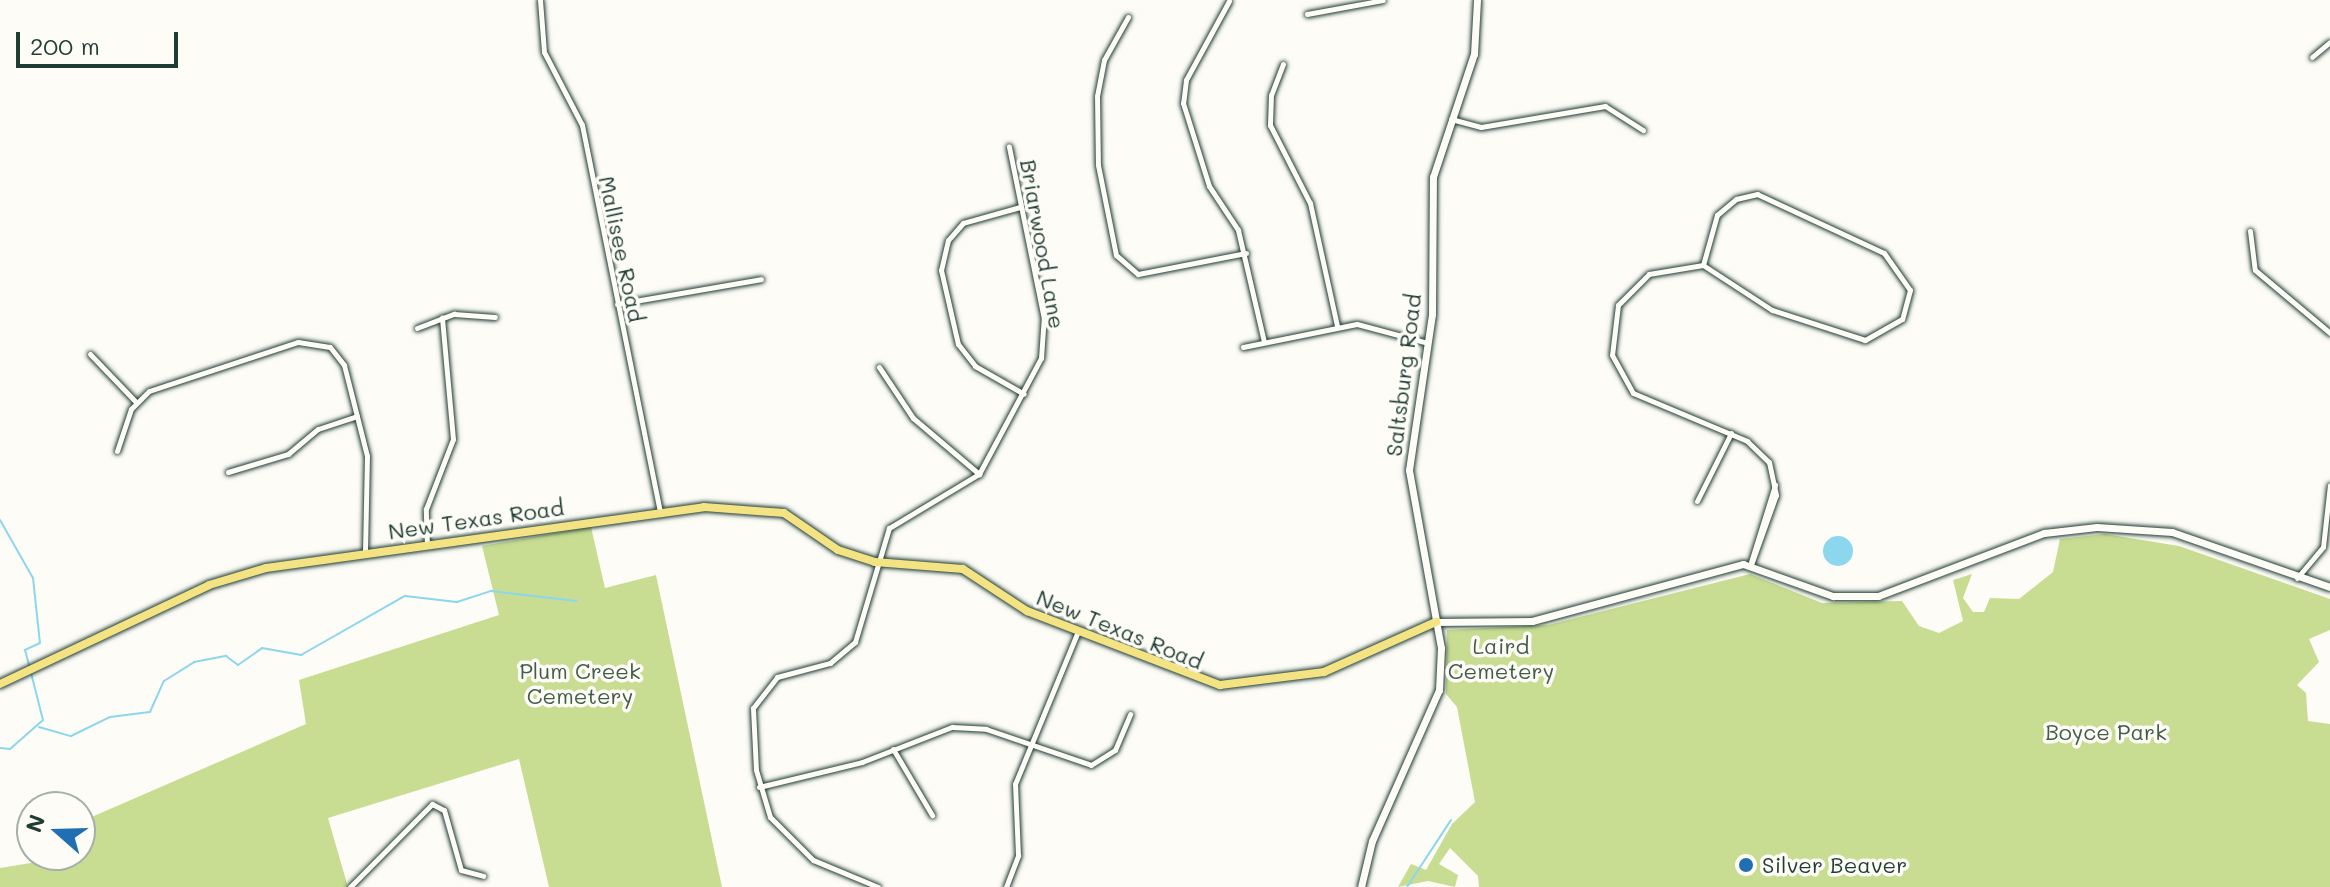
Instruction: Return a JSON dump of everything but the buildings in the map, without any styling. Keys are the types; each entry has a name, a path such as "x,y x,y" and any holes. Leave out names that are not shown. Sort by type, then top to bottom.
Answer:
{"main road":[{"name":"Saltsburg Road","path":"1361,887 1372,841 1439,690 1436,622 1410,485 1428,344 1433,177 1474,54 1477,0"},
{"name":"New Texas Road","path":"0,684 234,576 365,553 660,512 773,510 838,550 875,562 963,569 1017,606 1220,685 1324,672 1436,622 1532,621 1751,565"},
{"path":"1751,565 1833,596 1878,596 2044,533 2132,527 2187,536 2297,578 2330,587"}],"street":[{"name":"Mallisee Road","path":"540,0 544,52 582,125 660,512"},
{"path":"1307,14 1383,0"},
{"path":"1229,1 1186,80 1183,103 1209,186 1246,253 1264,342"},
{"path":"1128,17 1104,60 1097,96 1098,165 1116,255 1138,274 1246,253"},
{"path":"2312,57 2330,42"},
{"path":"1283,64 1271,95 1270,125 1310,203 1337,326"},
{"path":"1450,119 1481,127 1605,106 1643,130"},
{"name":"Briarwood Lane","path":"759,787 755,703 777,677 830,663 855,642 875,562 899,517 958,492 979,474 1024,394 1044,333 1009,147"},
{"path":"1703,265 1712,224 1726,205 1767,196 1897,263 1909,305 1889,333 1851,339 1772,310 1703,265 1665,267 1635,284 1615,313 1612,355 1625,382 1651,405 1731,433 1763,452 1775,484 1751,565"},
{"path":"1020,207 963,223 948,240 941,270 958,344 975,366 1024,394"},
{"path":"2250,231 2255,270 2330,333"},
{"path":"617,304 761,279"},
{"path":"427,545 425,513 453,439 442,317"},
{"path":"417,328 442,317 495,317"},
{"path":"1243,347 1337,326 1373,325 1428,344"},
{"path":"135,401 310,341 339,355 367,456 365,553"},
{"path":"90,354 135,401"},
{"path":"879,367 913,418 979,474"},
{"path":"117,451 135,401"},
{"path":"228,472 288,454 318,429 357,416"},
{"path":"1697,501 1731,433"},
{"path":"2297,578 2323,547 2330,485"},
{"path":"1006,887 1018,855 1013,795 1029,746 1078,631"},
{"path":"878,887 795,846 770,817 759,787 893,749 923,733 967,726 1091,765 1115,750 1130,714"},
{"path":"893,749 932,815"},
{"path":"350,887 432,804 444,810 461,870 483,876"}],"green space":[{"name":"Plum Creek Cemetery","path":"591,527 605,588 656,575 722,887 549,887 519,759 328,818 348,887 0,887 0,868 16,865 16,871 96,871 96,815 306,724 299,680 499,615 482,546"},
{"name":"Boyce Park","path":"2105,534 2179,546 2330,599 2330,630 2309,639 2319,662 2297,685 2306,693 2308,721 2330,724 2330,887 1479,887 1478,876 1450,848 1439,864 1458,875 1455,887 1428,881 1398,887 1411,864 1426,870 1452,824 1475,802 1457,707 1446,694 1447,630 1548,625 1750,574 1822,603 1902,601 1919,626 1939,633 1963,621 1953,580 1972,574 1963,598 1973,612 1984,612 1990,598 2019,599 2053,572 2060,539"}],"water":[{"path":"1838,536 1849,540 1853,551 1849,562 1838,566 1827,562 1823,551 1827,540"}],"waterway":[{"path":"0,520 33,578 40,643 25,650 29,665"},
{"path":"39,727 71,736 110,717 150,712 164,681 194,662 226,656 238,665 262,648 301,655 405,596 457,602 491,591 576,601"},
{"path":"0,748 10,749 43,720 31,673"},
{"path":"1407,887 1451,820"}],"place":[{"name":"Silver Beaver","path":"1746,865"}],"park label":[{"name":"Laird Cemetery","path":"1501,658"}]}
